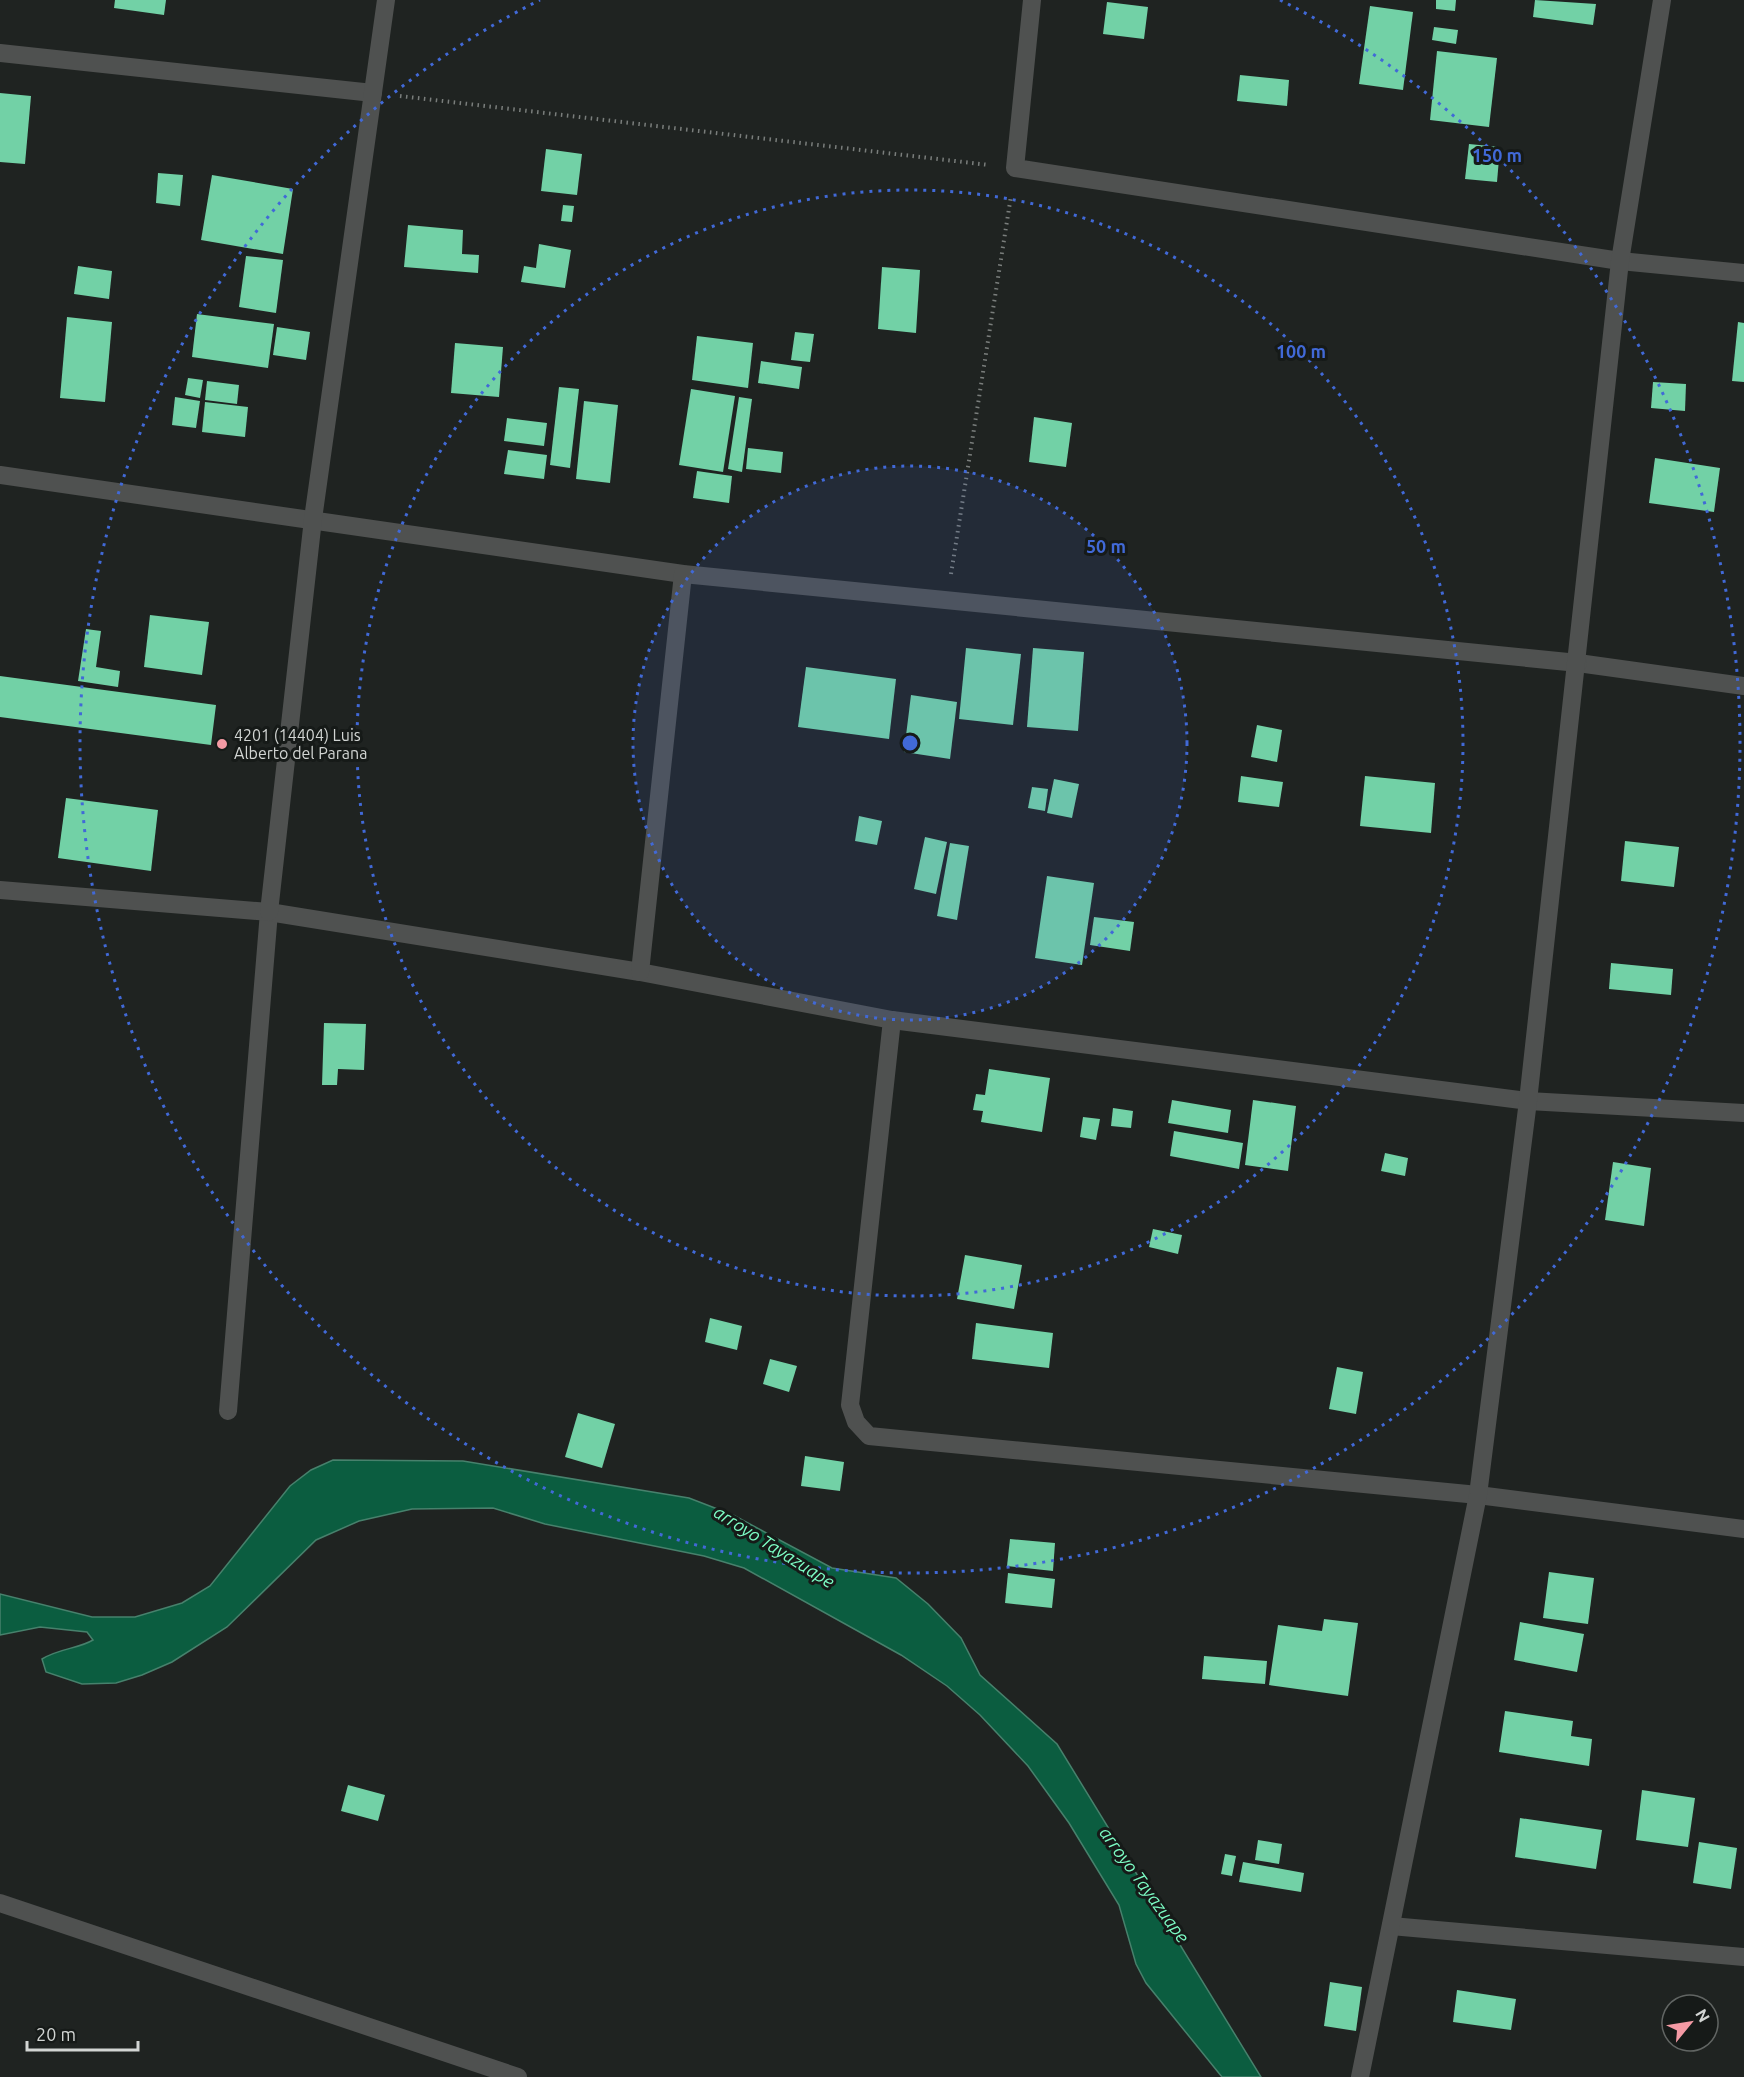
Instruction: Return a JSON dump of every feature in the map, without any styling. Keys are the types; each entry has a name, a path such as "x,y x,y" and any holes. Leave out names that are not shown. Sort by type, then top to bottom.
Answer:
{"street":[{"path":"228,1411 269,912 313,519 386,0"},
{"path":"1032,0 1015,168 1620,261 1744,273"},
{"path":"1360,2077 1478,1495 1528,1101 1578,663 1620,261 1662,0"},
{"path":"0,53 373,93"},
{"path":"0,475 683,574 1578,663 1744,686"},
{"path":"640,972 683,574"},
{"path":"0,890 269,912 640,972 892,1020 1528,1101 1744,1113"},
{"path":"892,1020 850,1405 856,1422 869,1436 1478,1495 1744,1529"},
{"path":"0,1903 518,2077"},
{"path":"1391,1926 1744,1957"}],"path":[{"path":"373,93 1015,168 948,599"}],"water":[{"name":"arroyo Tayazuape","path":"333,1460 463,1461 689,1498 733,1515 832,1568 896,1578 928,1604 961,1638 980,1675 1057,1744 1261,2077 1222,2077 1146,1983 1136,1964 1119,1905 1069,1823 1028,1766 980,1715 947,1686 901,1655 744,1568 704,1556 545,1524 493,1508 412,1509 359,1521 316,1540 227,1627 172,1662 116,1683 82,1684 46,1672 42,1659 93,1640 87,1632 40,1627 0,1635 0,1594 92,1617 135,1617 182,1603 210,1586 290,1486 311,1470"}],"building":[{"path":"115,0 166,0 164,15 114,8"},
{"path":"1436,0 1456,0 1455,11 1436,9"},
{"path":"1535,0 1596,4 1593,25 1533,17"},
{"path":"1107,2 1148,7 1144,39 1103,34"},
{"path":"1370,6 1413,12 1403,90 1359,84"},
{"path":"1434,27 1458,30 1456,44 1432,40"},
{"path":"1437,51 1497,58 1489,127 1430,120"},
{"path":"1240,75 1289,80 1287,106 1237,101"},
{"path":"0,93 31,96 25,164 0,162"},
{"path":"1469,144 1500,147 1497,182 1465,179"},
{"path":"546,149 582,154 577,195 541,191"},
{"path":"158,173 183,175 180,206 156,203"},
{"path":"212,175 293,189 283,254 201,240"},
{"path":"563,205 574,206 572,222 561,221"},
{"path":"408,225 463,230 462,254 479,255 478,273 404,267"},
{"path":"539,244 571,250 565,288 521,282 524,266 536,268"},
{"path":"246,256 283,260 276,313 239,307"},
{"path":"78,266 112,271 109,299 74,294"},
{"path":"882,267 920,270 916,333 878,329"},
{"path":"197,314 274,324 268,368 192,357"},
{"path":"67,317 112,322 105,402 60,398"},
{"path":"1738,322 1744,323 1744,382 1732,381"},
{"path":"277,327 310,332 306,360 273,355"},
{"path":"795,332 814,334 810,362 791,360"},
{"path":"697,336 753,343 748,388 692,380"},
{"path":"455,343 503,347 499,397 451,393"},
{"path":"761,361 802,367 799,389 758,383"},
{"path":"188,378 203,380 200,398 185,395"},
{"path":"207,381 239,385 237,404 205,400"},
{"path":"1653,382 1686,384 1685,411 1651,408"},
{"path":"559,387 579,389 570,468 550,465"},
{"path":"691,389 735,396 723,472 679,465"},
{"path":"175,397 200,401 196,428 172,425"},
{"path":"739,397 752,399 742,472 728,469"},
{"path":"584,401 618,405 610,483 576,479"},
{"path":"205,402 248,407 245,437 202,432"},
{"path":"1034,417 1072,423 1066,467 1029,462"},
{"path":"507,418 547,423 544,446 504,441"},
{"path":"748,448 783,452 781,473 746,469"},
{"path":"508,450 547,455 544,479 504,474"},
{"path":"1655,458 1720,468 1714,512 1649,503"},
{"path":"697,471 732,476 729,503 693,498"},
{"path":"150,615 209,622 202,675 144,667"},
{"path":"86,629 101,631 96,667 120,671 118,687 78,681"},
{"path":"966,648 1021,654 1013,725 959,719"},
{"path":"1033,648 1084,652 1078,731 1027,727"},
{"path":"806,667 896,679 889,739 798,727"},
{"path":"0,676 216,705 211,745 0,717"},
{"path":"911,695 957,702 950,759 904,752"},
{"path":"1257,725 1282,730 1277,762 1251,757"},
{"path":"1241,776 1283,782 1279,807 1238,802"},
{"path":"1365,776 1435,783 1431,833 1360,826"},
{"path":"1054,779 1079,784 1072,818 1047,813"},
{"path":"1032,787 1048,789 1045,811 1028,808"},
{"path":"66,798 158,810 151,871 58,858"},
{"path":"859,816 882,821 877,845 855,841"},
{"path":"925,837 947,842 936,894 914,889"},
{"path":"1625,841 1679,847 1674,887 1621,881"},
{"path":"950,843 969,846 957,920 937,916"},
{"path":"1047,876 1094,883 1082,965 1035,958"},
{"path":"1094,917 1134,922 1130,951 1090,945"},
{"path":"1611,963 1673,969 1671,995 1609,989"},
{"path":"324,1023 366,1024 364,1070 338,1069 337,1085 322,1085"},
{"path":"989,1069 1050,1078 1042,1132 981,1122 983,1111 973,1110 976,1094 985,1095"},
{"path":"1172,1100 1231,1110 1228,1133 1168,1123"},
{"path":"1253,1100 1296,1106 1288,1171 1245,1165"},
{"path":"1113,1108 1133,1111 1131,1128 1111,1126"},
{"path":"1083,1117 1100,1119 1096,1140 1080,1137"},
{"path":"1174,1131 1243,1143 1239,1169 1170,1156"},
{"path":"1385,1153 1408,1158 1405,1176 1381,1171"},
{"path":"1613,1162 1651,1168 1644,1226 1605,1220"},
{"path":"1153,1229 1182,1235 1178,1254 1149,1247"},
{"path":"965,1255 1022,1265 1014,1309 957,1299"},
{"path":"710,1318 742,1326 737,1350 705,1342"},
{"path":"976,1323 1053,1333 1049,1368 972,1359"},
{"path":"770,1359 797,1366 789,1392 763,1384"},
{"path":"1337,1367 1363,1372 1356,1414 1329,1409"},
{"path":"578,1413 615,1424 602,1468 565,1457"},
{"path":"805,1456 844,1462 840,1491 801,1486"},
{"path":"1010,1539 1055,1543 1053,1571 1007,1566"},
{"path":"1549,1572 1594,1578 1588,1624 1543,1618"},
{"path":"1008,1573 1055,1579 1052,1608 1005,1603"},
{"path":"1324,1619 1358,1623 1348,1696 1269,1685 1278,1625 1322,1631"},
{"path":"1520,1622 1584,1634 1577,1672 1514,1660"},
{"path":"1204,1656 1267,1661 1265,1684 1202,1679"},
{"path":"1505,1711 1573,1721 1571,1736 1592,1739 1589,1766 1499,1752"},
{"path":"348,1785 385,1795 378,1821 341,1811"},
{"path":"1642,1790 1695,1798 1688,1847 1636,1840"},
{"path":"1520,1818 1602,1830 1596,1869 1515,1857"},
{"path":"1258,1840 1282,1844 1279,1864 1255,1860"},
{"path":"1699,1842 1737,1848 1731,1889 1693,1883"},
{"path":"1225,1854 1236,1856 1232,1876 1221,1874"},
{"path":"1243,1862 1304,1873 1301,1892 1239,1882"},
{"path":"1330,1982 1362,1987 1356,2031 1324,2026"},
{"path":"1457,1990 1516,1999 1511,2030 1453,2022"}],"place":[{"name":"4201 (14404) Luis Alberto del Parana","path":"222,744"}]}
